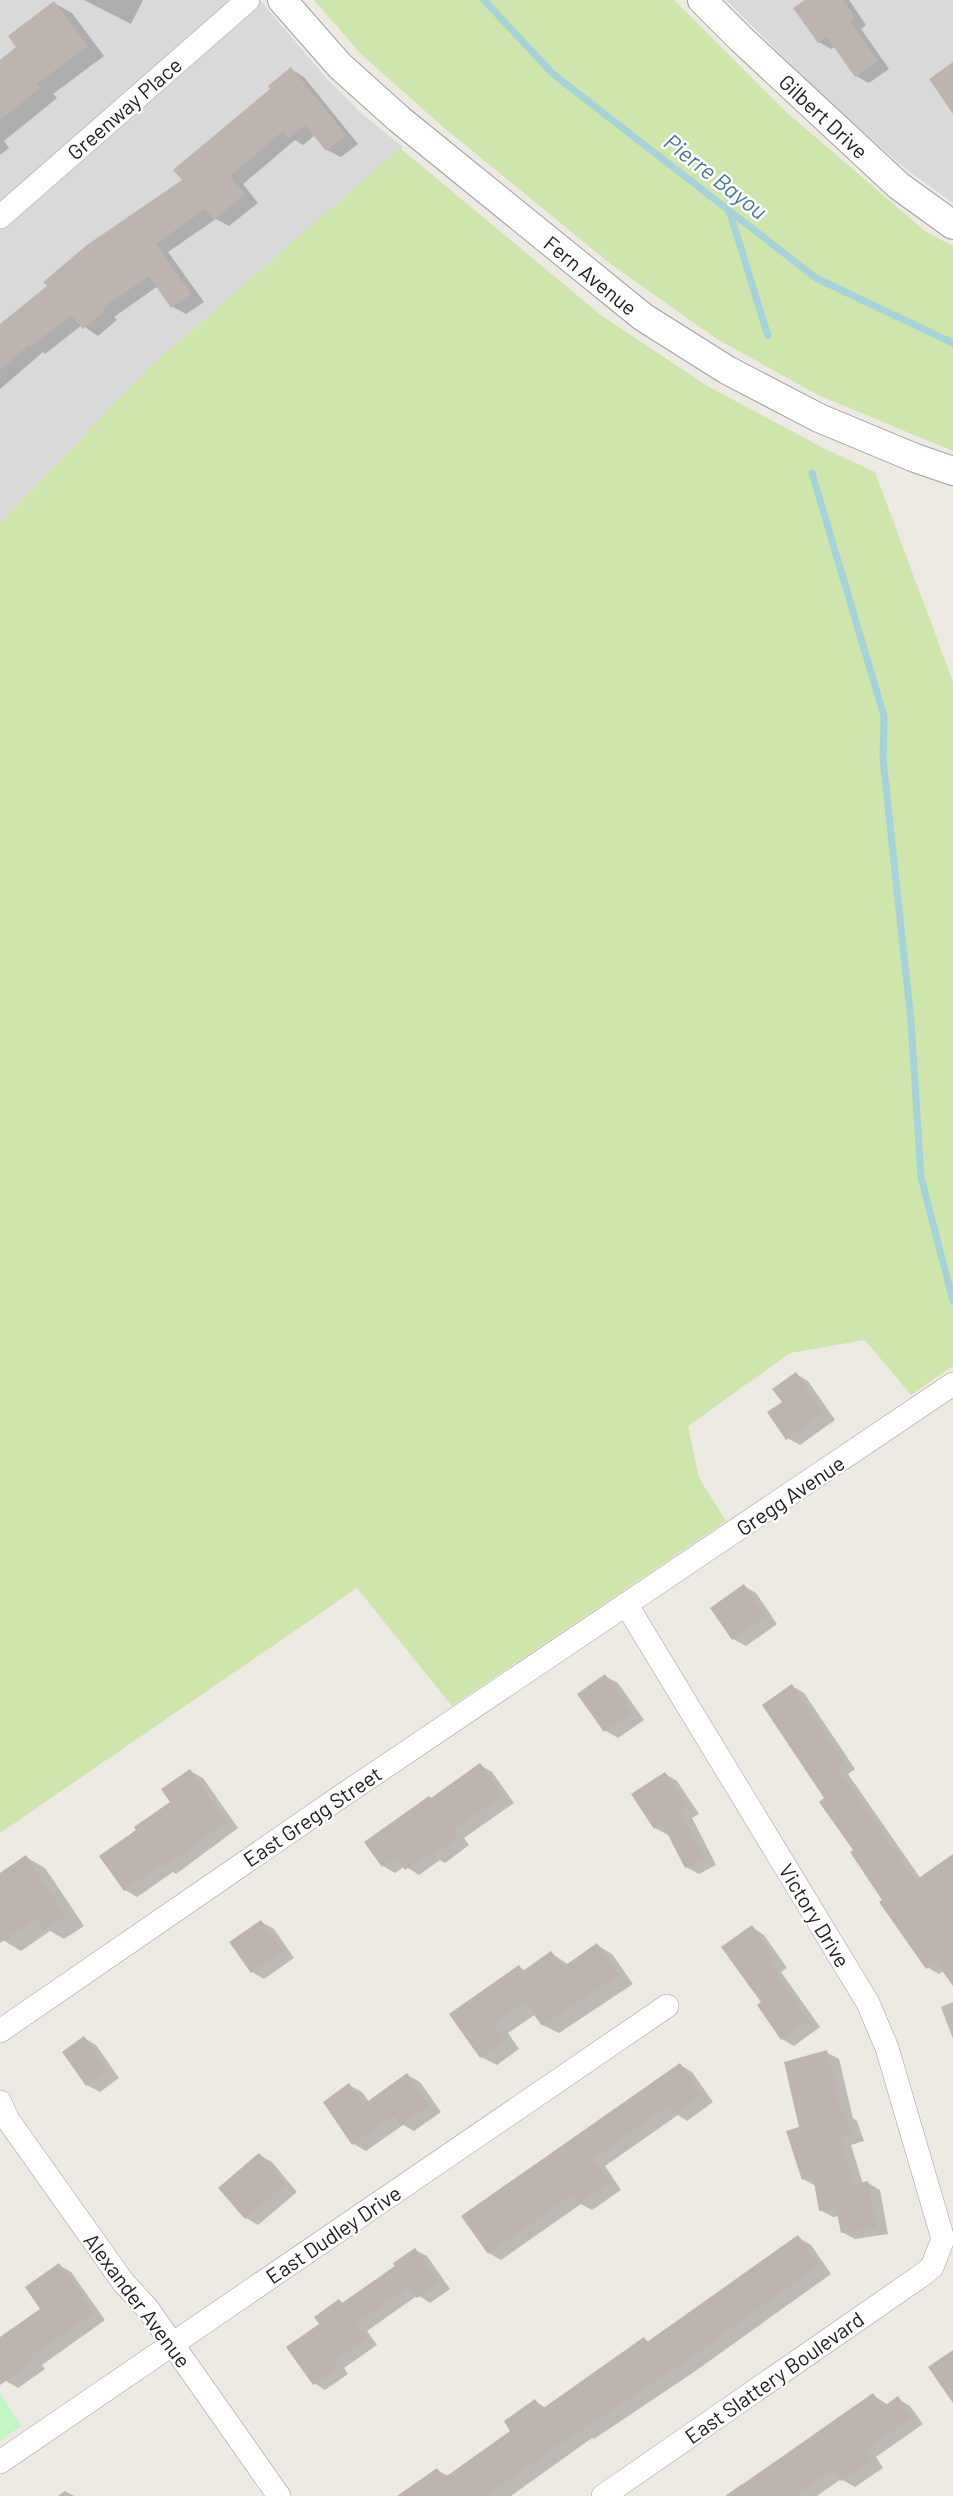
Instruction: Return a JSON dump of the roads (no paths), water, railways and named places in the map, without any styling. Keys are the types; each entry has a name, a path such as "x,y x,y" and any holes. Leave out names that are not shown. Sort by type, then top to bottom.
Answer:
{"street":[{"name":"Greenway Place","path":"0,217 248,0"},
{"name":"Fern Avenue","path":"282,0 341,66 399,118 643,317 727,370 819,418 953,471"},
{"name":"Gilbert Drive","path":"702,0 899,186 953,225"},
{"name":"Gregg Avenue","path":"626,1604 953,1384"},
{"name":"East Gregg Street","path":"0,2031 626,1604"},
{"name":"Victory Drive","path":"626,1604 868,2003 879,2026 940,2223 943,2239 939,2253"},
{"name":"East Dudley Drive","path":"0,2462 667,2006"},
{"name":"Alexander Avenue","path":"0,2102 8,2120 92,2239 123,2282 147,2308 279,2496"},
{"name":"East Slattery Boulevard","path":"603,2496 925,2273 932,2267 939,2253"}],"waterway":[{"name":"Pierre Bayou","path":"484,0 553,74 816,278 953,343"},
{"path":"730,213 768,336"},
{"path":"812,473 884,716 883,759 911,1021 921,1177 953,1301"}]}
